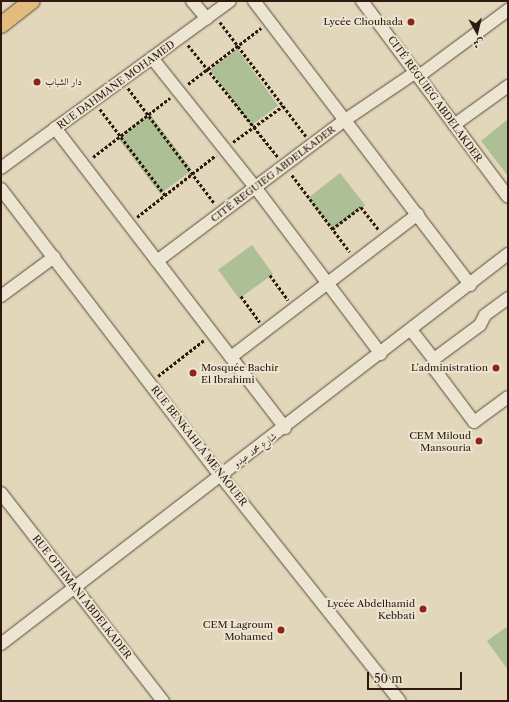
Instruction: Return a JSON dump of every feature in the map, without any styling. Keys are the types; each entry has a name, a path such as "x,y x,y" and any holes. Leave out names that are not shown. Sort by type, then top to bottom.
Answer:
{"main road":[{"path":"1,25 32,1"}],"street":[{"path":"192,1 210,16"},
{"name":"RUE DAHMANE MOHAMED","path":"1,168 230,1"},
{"name":"CITÉ REGUIEG ABDELKADER","path":"157,261 345,120 254,1"},
{"name":"CITÉ REGUIEG ABDELAKDER","path":"362,1 418,74 454,125 506,191"},
{"path":"470,285 418,214 345,120 418,74 508,10"},
{"path":"152,58 255,187 381,354"},
{"path":"454,125 508,86"},
{"path":"56,128 285,428"},
{"name":"RUE BENKAHLA MENAOUER","path":"1,189 220,475 400,701"},
{"path":"231,358 418,214"},
{"name":"شارع محمد عبدو","path":"1,644 220,475 285,428 508,254"},
{"path":"1,296 54,257"},
{"path":"434,359 480,324 485,315 508,298"},
{"path":"411,330 434,359 435,370 474,422 508,397"},
{"name":"RUE OTHMANI ABDELKADER","path":"1,494 163,701"}],"path":[{"path":"210,16 312,144"},
{"path":"181,36 284,165 357,261"},
{"path":"122,80 222,212"},
{"path":"93,101 164,195"},
{"path":"129,224 224,148 283,106"},
{"path":"332,228 361,207 386,239"},
{"path":"270,275 295,308"},
{"path":"241,296 266,331"},
{"path":"150,383 212,333"}],"green space":[{"path":"237,49 278,106 251,126 209,69"},
{"path":"150,114 192,170 160,194 118,138"},
{"path":"508,119 508,176 481,141"},
{"path":"340,173 365,205 333,231 308,198"},
{"path":"252,245 273,274 239,299 218,270"},
{"path":"508,626 508,670 487,641"}],"place":[{"name":"Lycée Chouhada","path":"411,22"},
{"name":"دار الشباب","path":"37,82"},
{"name":"L'administration","path":"496,368"},
{"name":"Mosquée Bachir El Ibrahimi","path":"193,373"},
{"name":"CEM Miloud Mansouria","path":"479,441"},
{"name":"Lycée Abdelhamid Kebbati","path":"423,609"},
{"name":"CEM Lagroum Mohamed","path":"281,630"}]}
